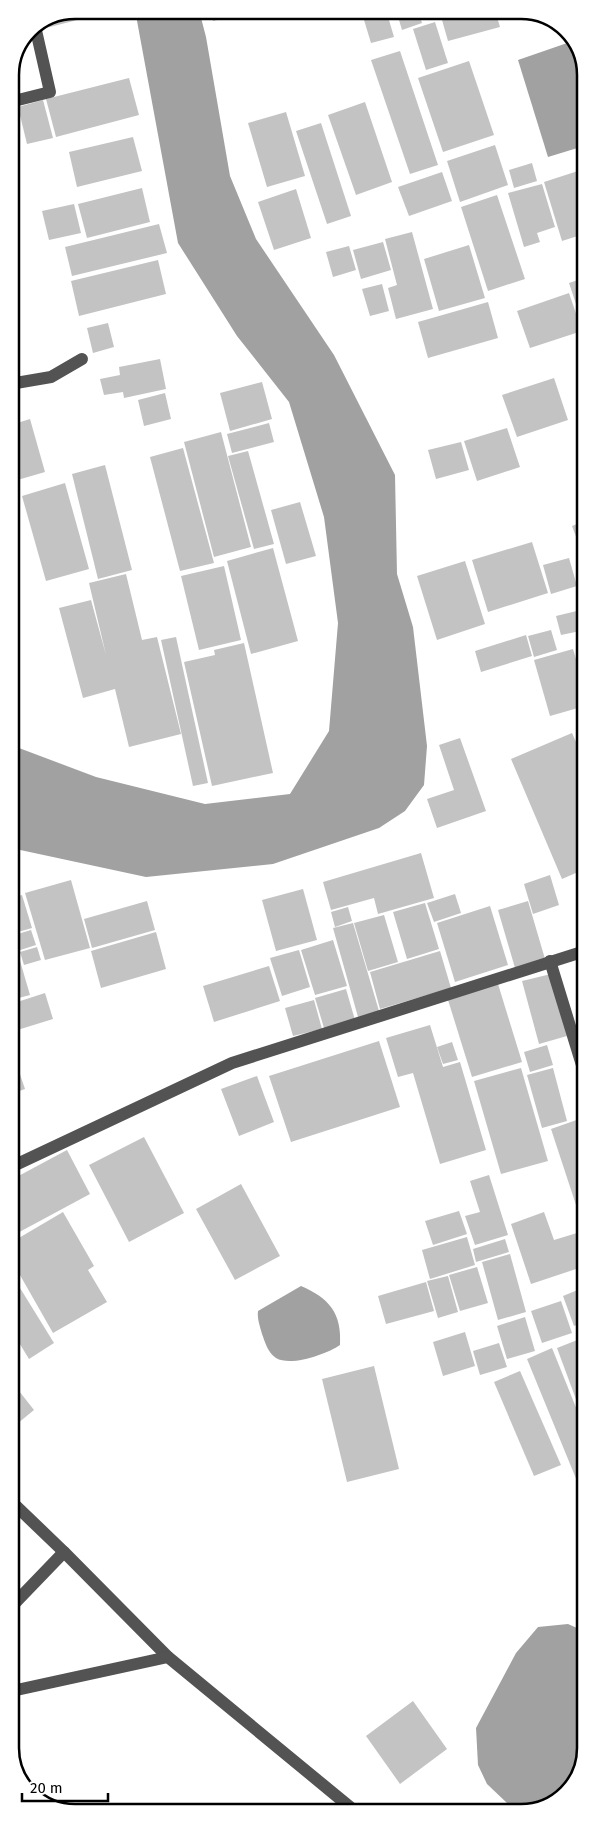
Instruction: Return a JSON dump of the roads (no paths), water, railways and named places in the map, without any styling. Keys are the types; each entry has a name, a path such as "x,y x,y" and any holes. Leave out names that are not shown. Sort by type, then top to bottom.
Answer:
{"street":[{"path":"19,100 50,92 37,34"},
{"path":"19,382 50,377 82,359"},
{"path":"19,1163 232,1063 577,953"},
{"path":"550,961 577,1049"},
{"path":"19,1509 168,1657 346,1804"},
{"path":"19,1599 64,1552"},
{"path":"19,1689 168,1657"}]}
